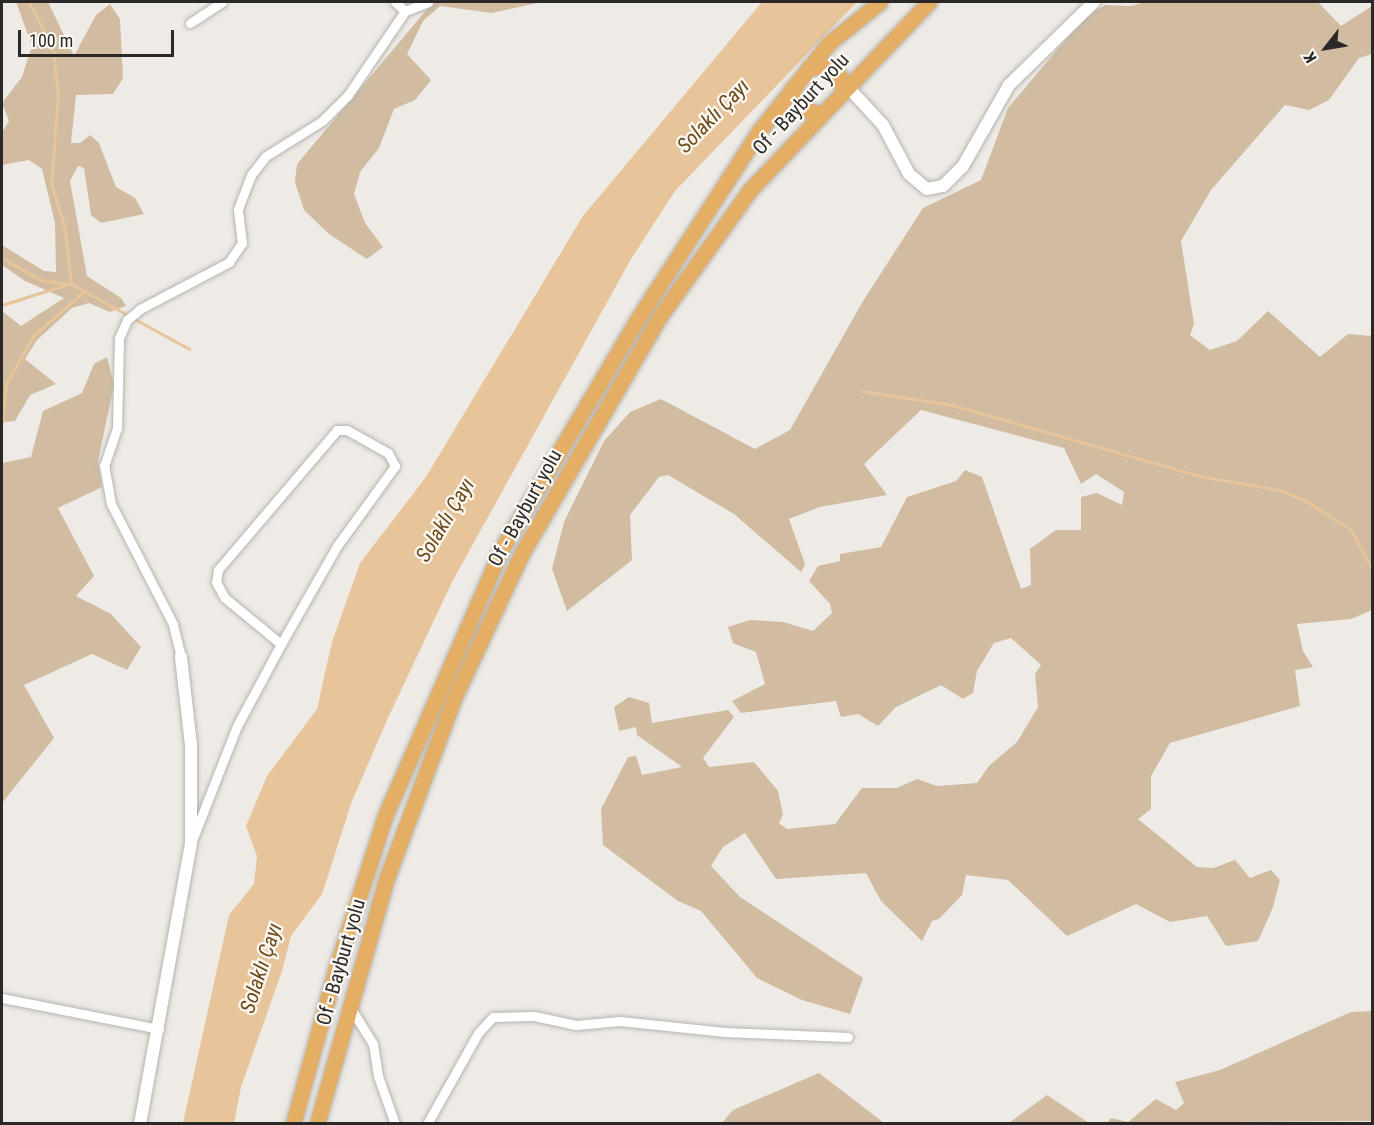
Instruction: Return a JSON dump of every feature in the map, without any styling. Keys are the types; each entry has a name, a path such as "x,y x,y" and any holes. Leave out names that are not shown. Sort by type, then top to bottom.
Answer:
{"highway":[{"name":"Of - Bayburt yolu","path":"293,1124 336,968 386,816 501,550 637,320 760,130 830,43 880,2"},
{"name":"Of - Bayburt yolu","path":"317,1124 386,880 450,709 522,553 660,316 749,191 929,2"},
{"path":"809,67 833,71 839,75 845,88"},
{"path":"792,88 804,109 820,114"}],"street":[{"path":"190,23 222,2"},
{"path":"395,2 405,11"},
{"path":"140,1124 191,843 191,745 181,657 173,624 111,504 104,466 117,428 119,338 127,320 140,309 229,262 242,243 238,209 251,175 266,156 322,121 348,95 405,11 428,2"},
{"path":"845,88 883,125 909,174 927,189 943,186 963,166 1009,85 1094,2"},
{"path":"191,843 237,726 281,644 337,546 395,466 388,453 347,430 337,430 218,570 216,582 225,598 281,644"},
{"path":"2,998 159,1029"},
{"path":"350,1006 373,1044 378,1076 395,1124"},
{"path":"427,1124 478,1033 493,1017 534,1016 576,1025 620,1021 724,1032 848,1037"}],"shaded area":[{"path":"16,2 48,2 74,56 96,15 110,4 120,19 123,78 113,94 76,95 71,143 80,143 90,135 99,143 116,187 135,198 144,214 101,223 91,215 84,168 78,166 70,181 87,276 121,298 126,306 110,312 89,303 72,308 37,340 25,359 56,384 30,395 15,421 2,422 2,311 21,326 64,298 25,281 2,265 2,245 44,271 56,272 55,223 42,169 29,160 2,165 2,132 9,121 2,103 22,77 32,46"},
{"path":"433,2 542,2 492,13 440,6 423,21 407,54 431,80 415,100 394,109 379,148 360,172 354,194 365,223 383,247 367,259 329,234 304,210 295,182 297,164"},
{"path":"1145,2 1318,2 1341,26 1372,6 1372,54 1359,58 1329,100 1309,110 1285,105 1211,190 1181,241 1194,324 1190,335 1210,350 1237,341 1268,311 1320,357 1348,334 1372,336 1372,610 1351,619 1297,624 1303,651 1313,667 1295,670 1300,706 1170,743 1151,776 1151,809 1138,819 1197,867 1213,868 1235,860 1250,878 1271,870 1280,880 1273,907 1258,941 1226,946 1207,916 1170,922 1136,904 1067,936 1008,880 966,875 962,895 939,919 932,921 922,941 881,901 866,873 776,879 745,833 723,847 711,866 740,897 863,978 850,1014 802,1000 757,978 701,911 678,901 603,845 601,809 628,757 636,756 642,775 682,767 637,735 636,727 619,731 614,707 629,697 649,703 652,723 728,710 734,717 703,758 709,767 754,762 778,791 783,815 779,823 787,829 835,824 862,788 897,788 917,779 937,786 977,783 989,766 1017,742 1038,707 1035,674 1041,665 1011,638 994,643 977,671 973,693 963,699 941,685 896,707 878,726 858,714 841,717 836,701 741,713 732,701 765,684 756,652 733,643 728,627 750,620 783,622 813,631 832,613 830,604 809,581 818,566 840,561 840,554 881,547 907,497 956,481 965,470 982,477 1021,589 1031,585 1030,549 1056,530 1081,530 1081,497 1097,493 1122,505 1124,492 1096,474 1081,484 1064,448 921,410 864,464 887,495 820,507 789,519 805,564 801,572 734,514 668,475 659,477 630,515 632,560 567,611 552,569 564,522 604,441 630,412 661,399 755,449 790,430 863,301 923,208 981,180 1008,108 1084,18 1105,5 1131,6"},
{"path":"107,357 114,385 98,461 102,487 58,508 94,576 76,596 111,614 141,647 127,670 92,654 24,685 54,738 2,803 2,463 31,457 43,411 82,393 94,364"},
{"path":"1372,1011 1372,1121 1107,1123 1111,1118 1128,1122 1156,1099 1176,1110 1184,1103 1175,1082 1220,1070 1351,1012"},
{"path":"819,1073 884,1123 722,1123 733,1110"},
{"path":"1047,1095 1089,1123 1009,1123"}],"water":[{"name":"Solaklı Çayı","path":"762,2 857,2 675,191 631,259 452,582 388,718 352,801 322,894 291,936 282,971 241,1087 234,1123 183,1123 229,915 254,884 257,856 246,826 267,776 317,709 332,642 360,563 426,477 583,216"}],"waterway":[{"path":"29,2 53,50 58,95 51,183 65,229 71,284 189,349"},
{"path":"2,258 41,280 71,284"},
{"path":"2,305 68,284"},
{"path":"2,423 6,384 33,336 84,291"},
{"path":"862,391 952,405 1199,476 1280,490 1308,502 1351,530 1372,569"}]}
